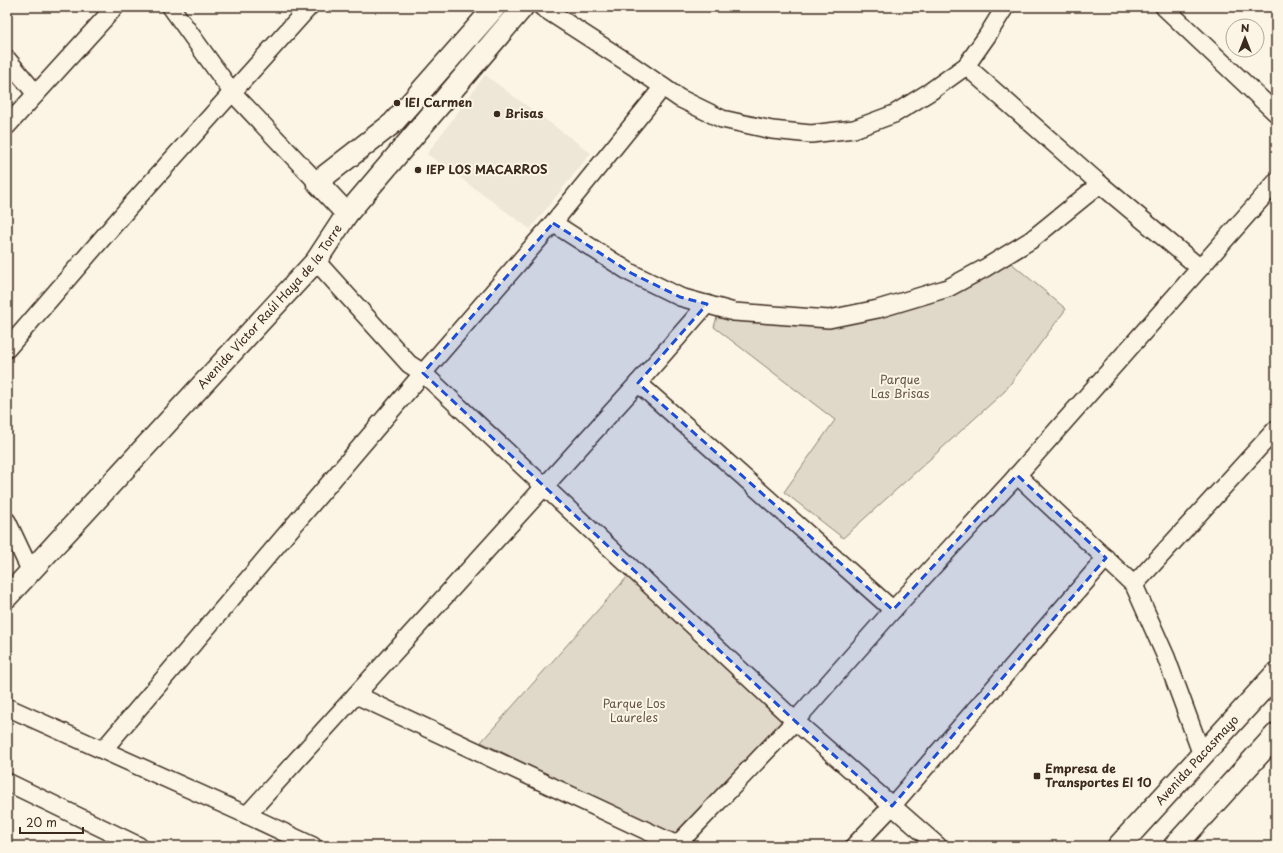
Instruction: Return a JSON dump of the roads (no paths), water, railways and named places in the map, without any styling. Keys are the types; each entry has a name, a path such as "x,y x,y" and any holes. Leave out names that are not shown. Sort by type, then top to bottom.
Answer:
{"main road":[{"name":"Avenida Pacasmayo","path":"1119,846 1275,677"},
{"path":"1175,846 1276,735"}],"street":[{"path":"7,126 115,7"},
{"path":"172,7 232,92 347,214"},
{"path":"7,349 131,205 309,7"},
{"path":"317,182 393,123 495,7"},
{"name":"Avenida Víctor Raúl Haya de la Torre","path":"7,596 31,572 316,261 347,214 523,7"},
{"path":"542,7 633,66 679,98 722,119 772,130 811,134 854,128 894,114 931,91 966,66 987,36 1004,7"},
{"path":"1164,7 1276,113"},
{"path":"7,58 36,94"},
{"path":"966,66 1100,184 1200,268"},
{"path":"103,750 553,223 663,88"},
{"path":"356,695 676,845 795,720 893,610 1017,475 1276,182"},
{"path":"553,223 631,273 680,296 734,312 829,320 878,309 948,288 985,268 1031,240 1100,184"},
{"path":"316,261 409,364 424,373 795,720 938,846"},
{"path":"247,815 638,383 707,304"},
{"path":"638,383 893,610"},
{"path":"1134,584 1276,429"},
{"path":"1017,475 1134,584 1166,657 1202,755"},
{"path":"7,521 31,572"},
{"path":"854,846 892,806 1106,558"},
{"path":"7,707 313,846"},
{"path":"7,782 139,846"}],"place":[{"name":"IEI Carmen","path":"397,103"},
{"name":"Brisas","path":"497,114"},
{"name":"IEP LOS MACARROS","path":"418,170"},
{"name":"Empresa de Transportes El 10","path":"1037,776"}],"park label":[{"name":"Parque Las Brisas","path":"900,387"},
{"name":"Parque Los Laureles","path":"634,711"}]}
